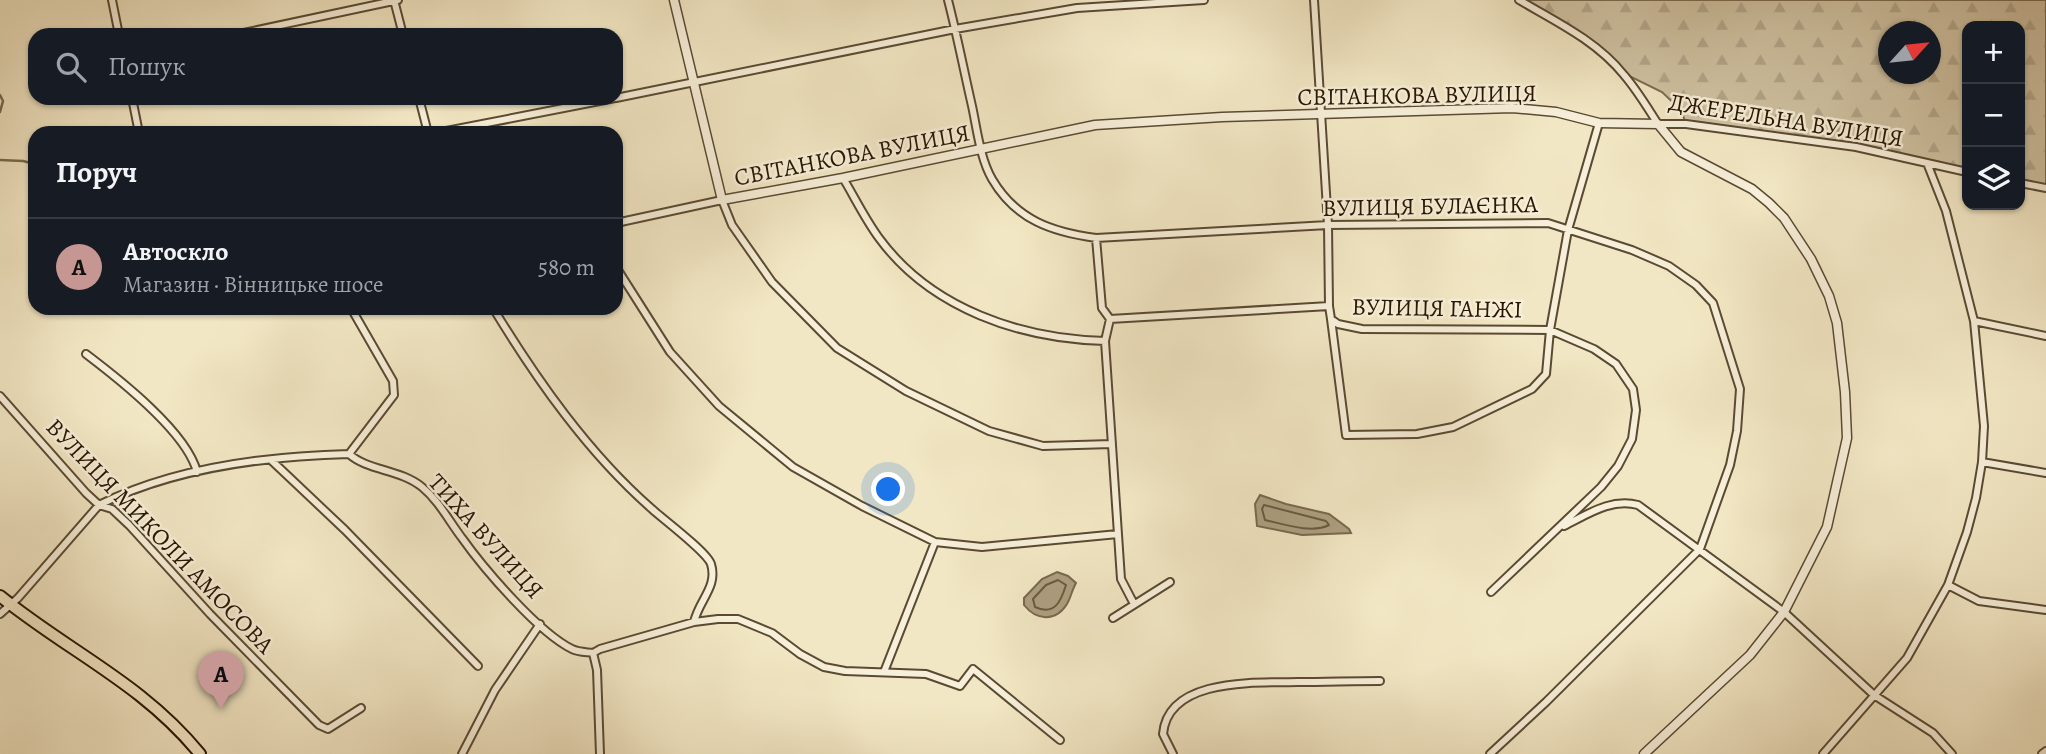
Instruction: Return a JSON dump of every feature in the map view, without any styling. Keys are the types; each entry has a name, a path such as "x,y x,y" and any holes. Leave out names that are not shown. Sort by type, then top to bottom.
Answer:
{"main road":[{"path":"0,596 136,690 163,714 200,754"}],"street":[{"path":"112,0 118,28"},
{"path":"266,28 395,0 401,28"},
{"path":"674,0 722,200 732,225 772,282 837,348 894,384 989,431 1043,446 1112,444"},
{"name":"ВУЛИЦЯ БУЛАЄНКА","path":"948,0 982,149 992,179 1025,216 1063,233 1096,238 1328,225 1540,223 1632,250 1669,266 1696,285 1713,303 1740,389 1737,431 1730,465 1700,549 1490,754"},
{"path":"623,97 955,29 1077,8 1204,0"},
{"path":"1314,0 1328,225 1329,306"},
{"name":"ДЖЕРЕЛЬНА ВУЛИЦЯ","path":"1518,0 1575,33 1603,54 1623,73 1658,124 1686,124 1856,147 1962,171"},
{"path":"133,105 138,126"},
{"path":"421,105 426,126"},
{"path":"472,126 580,105"},
{"name":"СВІТАНКОВА ВУЛИЦЯ","path":"623,221 1095,125 1222,117 1512,108 1556,112 1599,122 1658,124"},
{"path":"1331,319 1346,435 1417,435 1452,427 1532,389 1546,374 1550,330 1567,230 1599,122"},
{"path":"1644,754 1749,655 1784,612 1827,527 1847,438 1837,323 1823,282 1784,218 1752,189 1681,152 1658,124"},
{"path":"1823,754 1907,658 1948,584 1967,532 1982,462 1984,426 1974,321 1946,211 1927,163"},
{"path":"843,178 879,238 905,267 926,285 993,322 1069,340 1105,341"},
{"path":"2025,184 2046,188"},
{"path":"1096,238 1101,308 1110,320 1105,341 1121,579 1134,604"},
{"path":"623,278 670,352 719,406 793,467 862,506 935,542 982,547 1118,534"},
{"name":"ВУЛИЦЯ ГАНЖІ","path":"1110,320 1329,306 1331,319 1338,324 1362,329 1550,330 1594,349 1616,364 1633,390 1636,410 1632,439 1618,466 1601,487 1491,592"},
{"path":"0,614 99,505 165,480 197,472 313,455 349,454 394,395 393,381 355,315"},
{"path":"497,315 520,352 588,444 634,493 709,559 714,576 712,587 697,608 694,622"},
{"path":"1974,321 2046,336"},
{"path":"86,354 117,377 161,419 187,449 197,472"},
{"name":"ВУЛИЦЯ МИКОЛИ АМОСОВА","path":"0,396 99,505 112,509 129,525 210,614 319,726 328,729 361,708"},
{"name":"ТИХА ВУЛИЦЯ","path":"349,454 356,460 393,471 422,487 438,504 484,567 540,624 559,642 575,651 593,653"},
{"path":"271,460 345,530 478,666"},
{"path":"1982,462 2046,474"},
{"path":"1559,528 1623,501 1638,505 1784,612 1874,695 1933,733 1952,754"},
{"path":"884,672 935,542"},
{"path":"1113,618 1170,582"},
{"path":"1948,584 1979,601 2046,610"},
{"path":"600,754 597,670 593,653 694,622 718,619 738,619 772,633 800,654 824,667 845,671 926,674 960,686 973,669 1060,740"},
{"path":"462,754 495,690 540,624"},
{"path":"1173,754 1163,734 1167,717 1174,706 1203,691 1229,684 1380,681"}],"green space":[{"path":"1519,0 2046,0 2046,188 2025,184 2025,21 1962,21 1962,171 1855,147 1686,124 1681,110 1662,92 1623,73 1603,54"}],"water":[{"path":"1260,495 1329,514 1351,533 1302,535 1257,526 1255,504"},
{"path":"1057,572 1076,583 1067,604 1051,617 1034,614 1024,605 1024,598 1042,579"}],"waterway":[{"path":"0,95 3,101 0,112"},
{"path":"0,160 28,162"}],"place":[{"name":"Автоскло","path":"221,709"}]}
